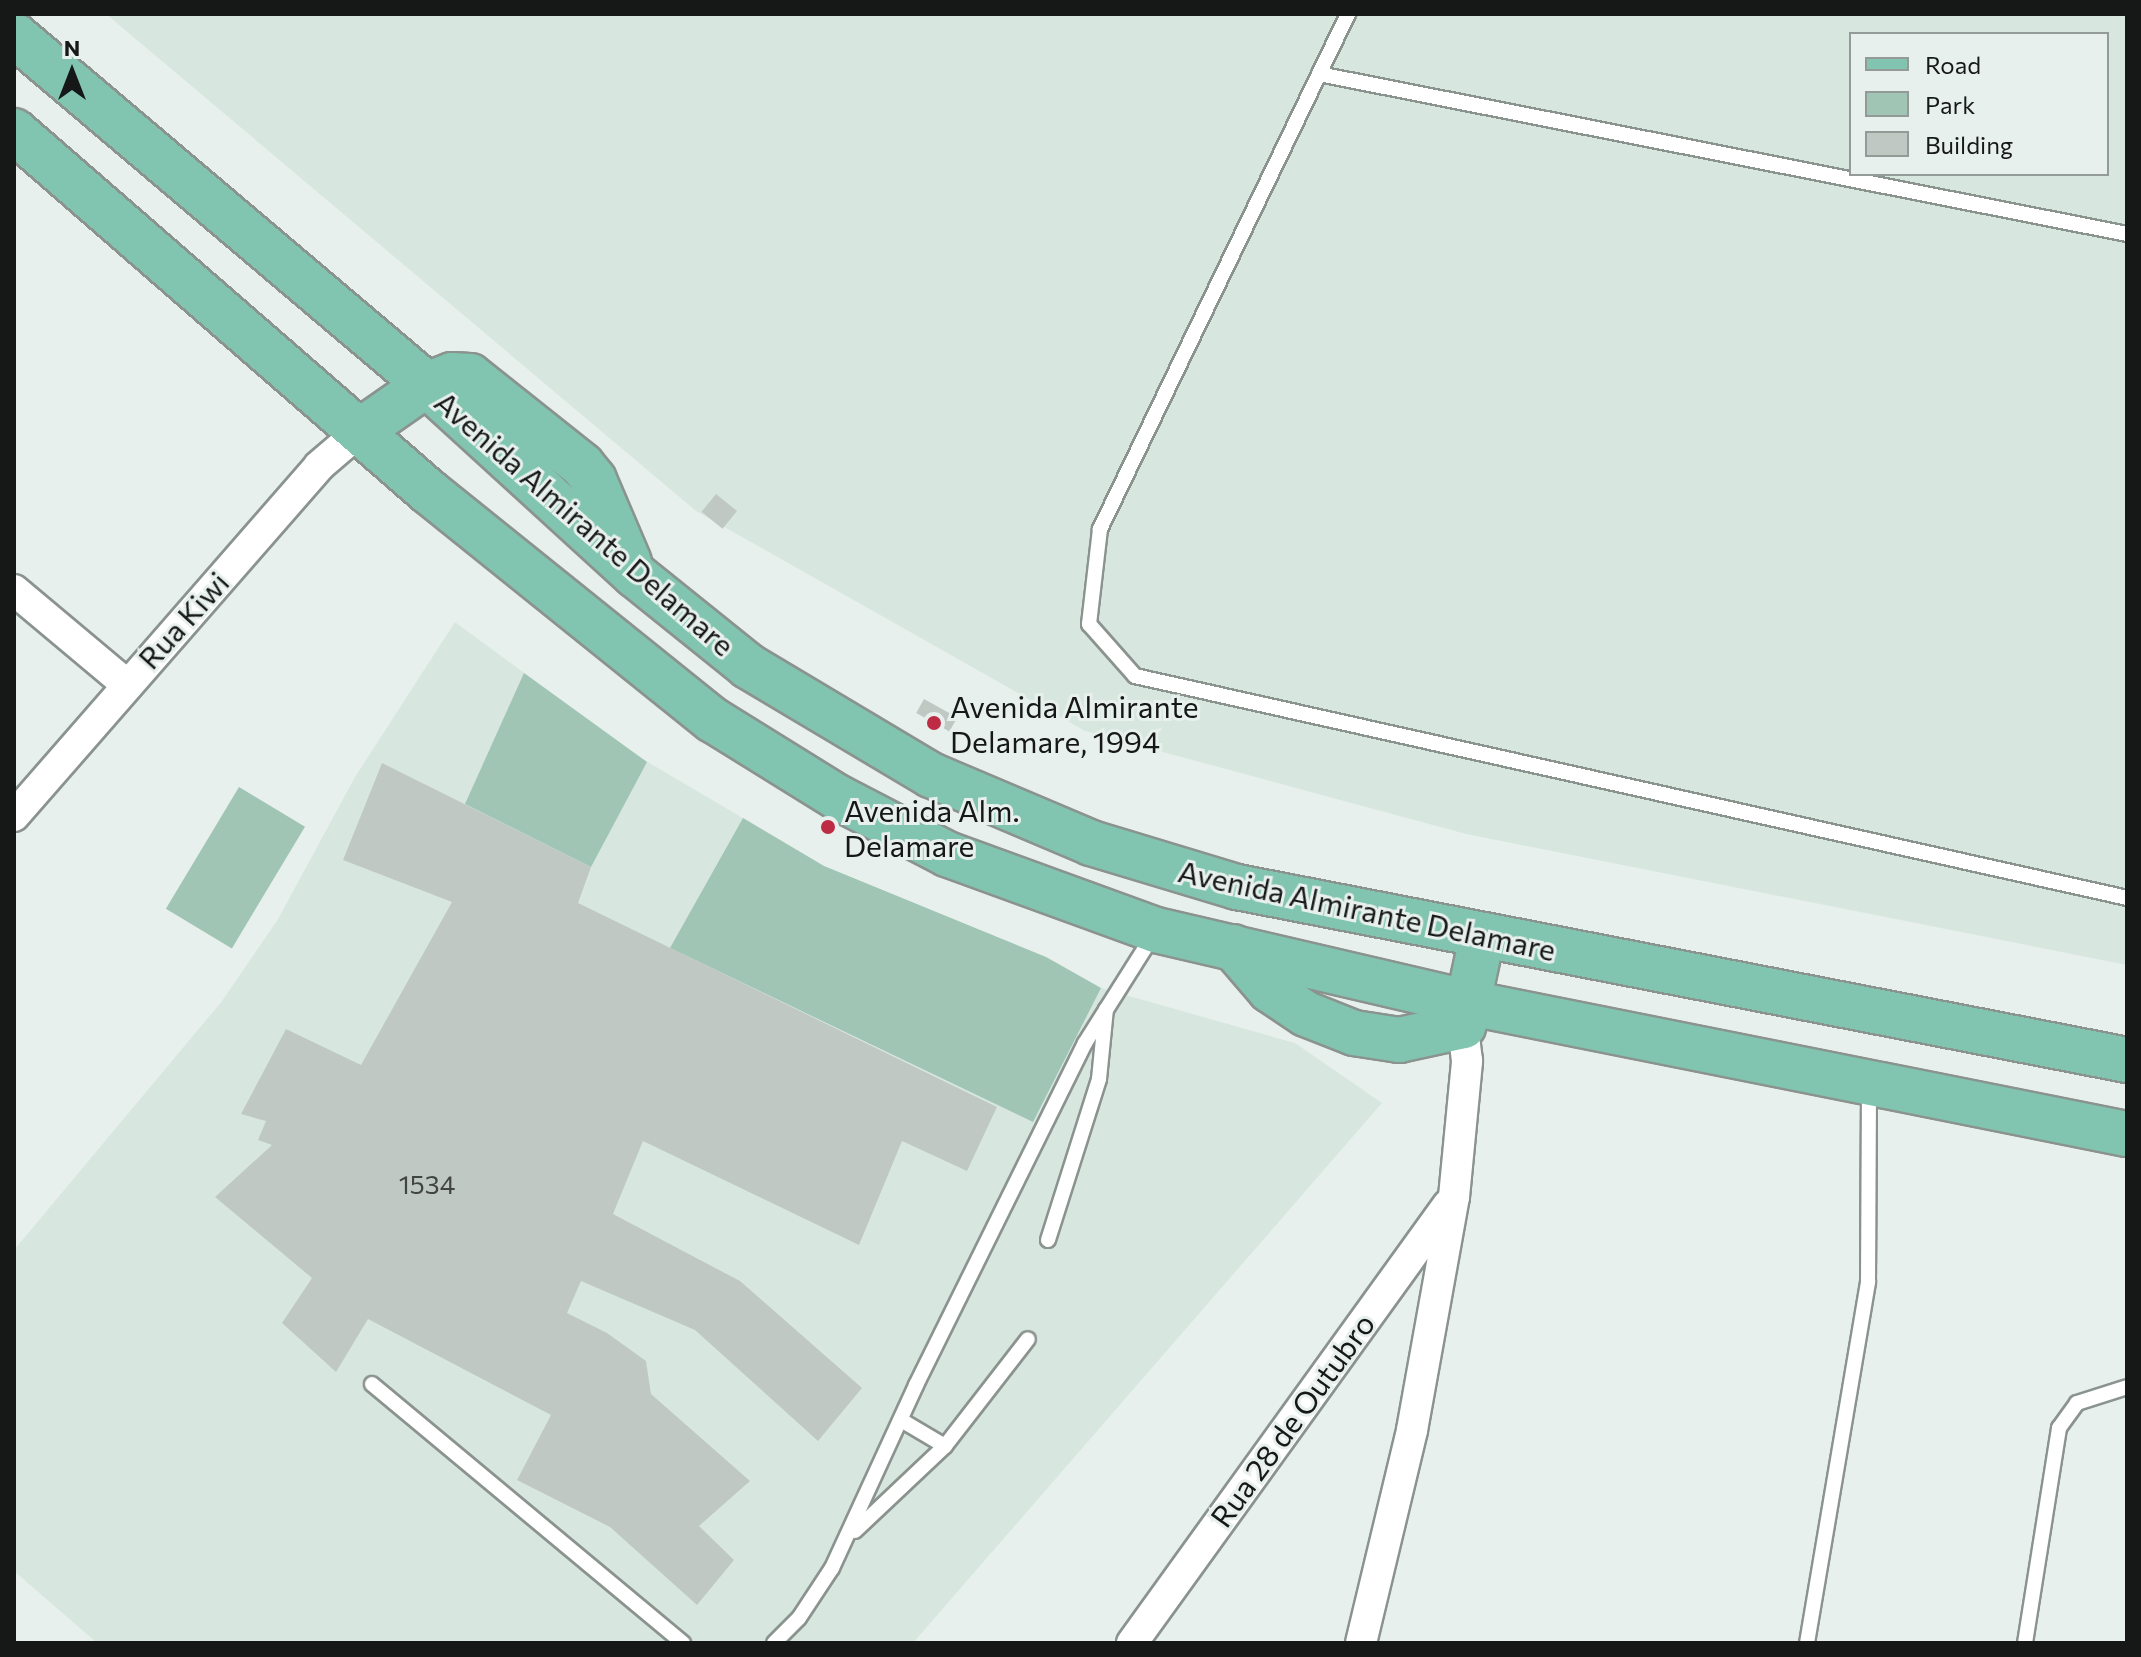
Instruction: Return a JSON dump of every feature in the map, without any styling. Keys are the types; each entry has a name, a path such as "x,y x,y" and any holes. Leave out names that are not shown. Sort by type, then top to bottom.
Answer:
{"main road":[{"name":"Avenida Almirante Delamare","path":"14,35 427,385 452,375 470,376 546,432 594,480 635,575 748,666 825,717 931,775 1091,843 1237,887 2127,1060"},
{"path":"14,131 360,431 713,720 839,798 947,854 1156,930 1233,947 1466,1014 1869,1083 2127,1134"},
{"path":"360,431 427,385"},
{"path":"1466,1014 1482,937"}],"street":[{"name":"Rua Kiwi","path":"14,816 319,466 360,431"},
{"path":"14,590 126,684"},
{"path":"1361,1643 1412,1430 1454,1197 1467,1061 1466,1014"},
{"name":"Rua 28 de Outubro","path":"1132,1643 1454,1197"}],"lane":[{"path":"1348,14 1100,529 1089,624 1135,676 2127,898"},
{"path":"1319,74 2127,234"},
{"path":"774,1643 799,1618 847,1539 901,1420 1106,1009 1156,930"},
{"path":"1048,1240 1099,1079 1106,1009"},
{"path":"1807,1643 1868,1282 1869,1083"},
{"path":"847,1539 945,1446 1028,1339"},
{"path":"372,1384 683,1643"},
{"path":"2025,1643 2059,1428 2077,1403 2127,1387"},
{"path":"901,1420 945,1446"}],"shaded area":[{"path":"106,14 2127,14 2127,965 1466,834 1085,731 696,511"},
{"path":"455,622 636,755 824,866 1046,957 1101,988 1295,1043 1382,1103 913,1643 97,1643 14,1571 14,1250 222,1001 278,919 355,777"}],"green space":[{"path":"524,673 647,762 591,867 465,804"},
{"path":"239,787 305,827 232,948 166,909"},
{"path":"743,818 824,866 1046,957 1101,988 1033,1122 670,948"}],"building":[{"path":"716,494 737,511 723,529 702,512"},
{"path":"924,699 957,717 949,731 916,713"},
{"path":"382,763 591,867 578,903 997,1107 967,1171 902,1141 859,1245 643,1141 613,1214 740,1281 862,1388 818,1441 695,1330 581,1281 567,1313 607,1333 646,1361 651,1394 750,1481 699,1526 734,1560 697,1605 610,1527 517,1480 551,1415 368,1319 336,1372 282,1323 312,1278 215,1197 272,1145 258,1140 266,1121 241,1114 286,1029 361,1065 452,902 343,860"}],"place":[{"name":"Avenida Almirante Delamare, 1994","path":"934,723"},
{"name":"Avenida Alm. Delamare","path":"828,827"}]}
